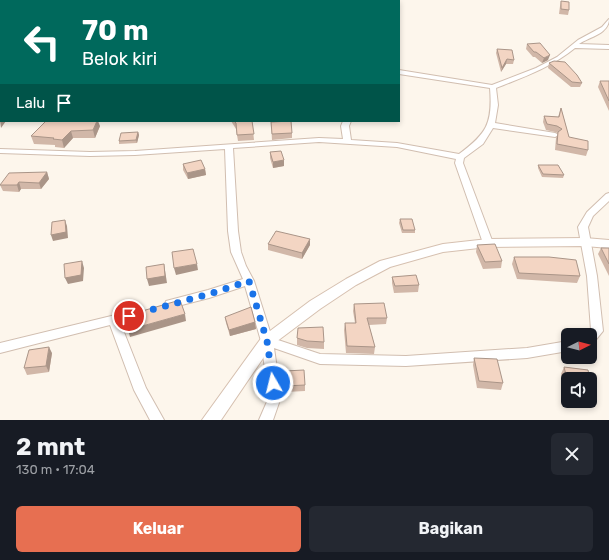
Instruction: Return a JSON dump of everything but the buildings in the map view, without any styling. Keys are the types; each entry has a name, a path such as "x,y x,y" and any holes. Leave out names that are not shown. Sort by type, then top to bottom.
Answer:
{"street":[{"path":"400,72 493,87 538,69 559,58 574,46 604,28 609,21"},
{"path":"574,46 609,47"},
{"path":"488,243 459,163 460,157 480,142 491,125 495,105 493,87"},
{"path":"347,122 345,126 347,142"},
{"path":"491,125 554,135"},
{"path":"0,151 90,154 128,153 319,140 397,145 460,157"},
{"path":"229,146 233,231 236,252 249,281 267,341 275,397 266,420"},
{"path":"597,328 595,297 583,226 590,214 609,196"},
{"path":"211,420 267,341 321,301 351,282 385,264 443,248 488,243 585,242 609,244"},
{"path":"158,307 209,294 249,281"},
{"path":"0,348 144,312"},
{"path":"114,320 140,390 157,420"},
{"path":"267,341 320,359 406,361 527,353 561,347"}],"route":[{"path":"129,316 209,294 249,281 267,341 273,383"}]}
